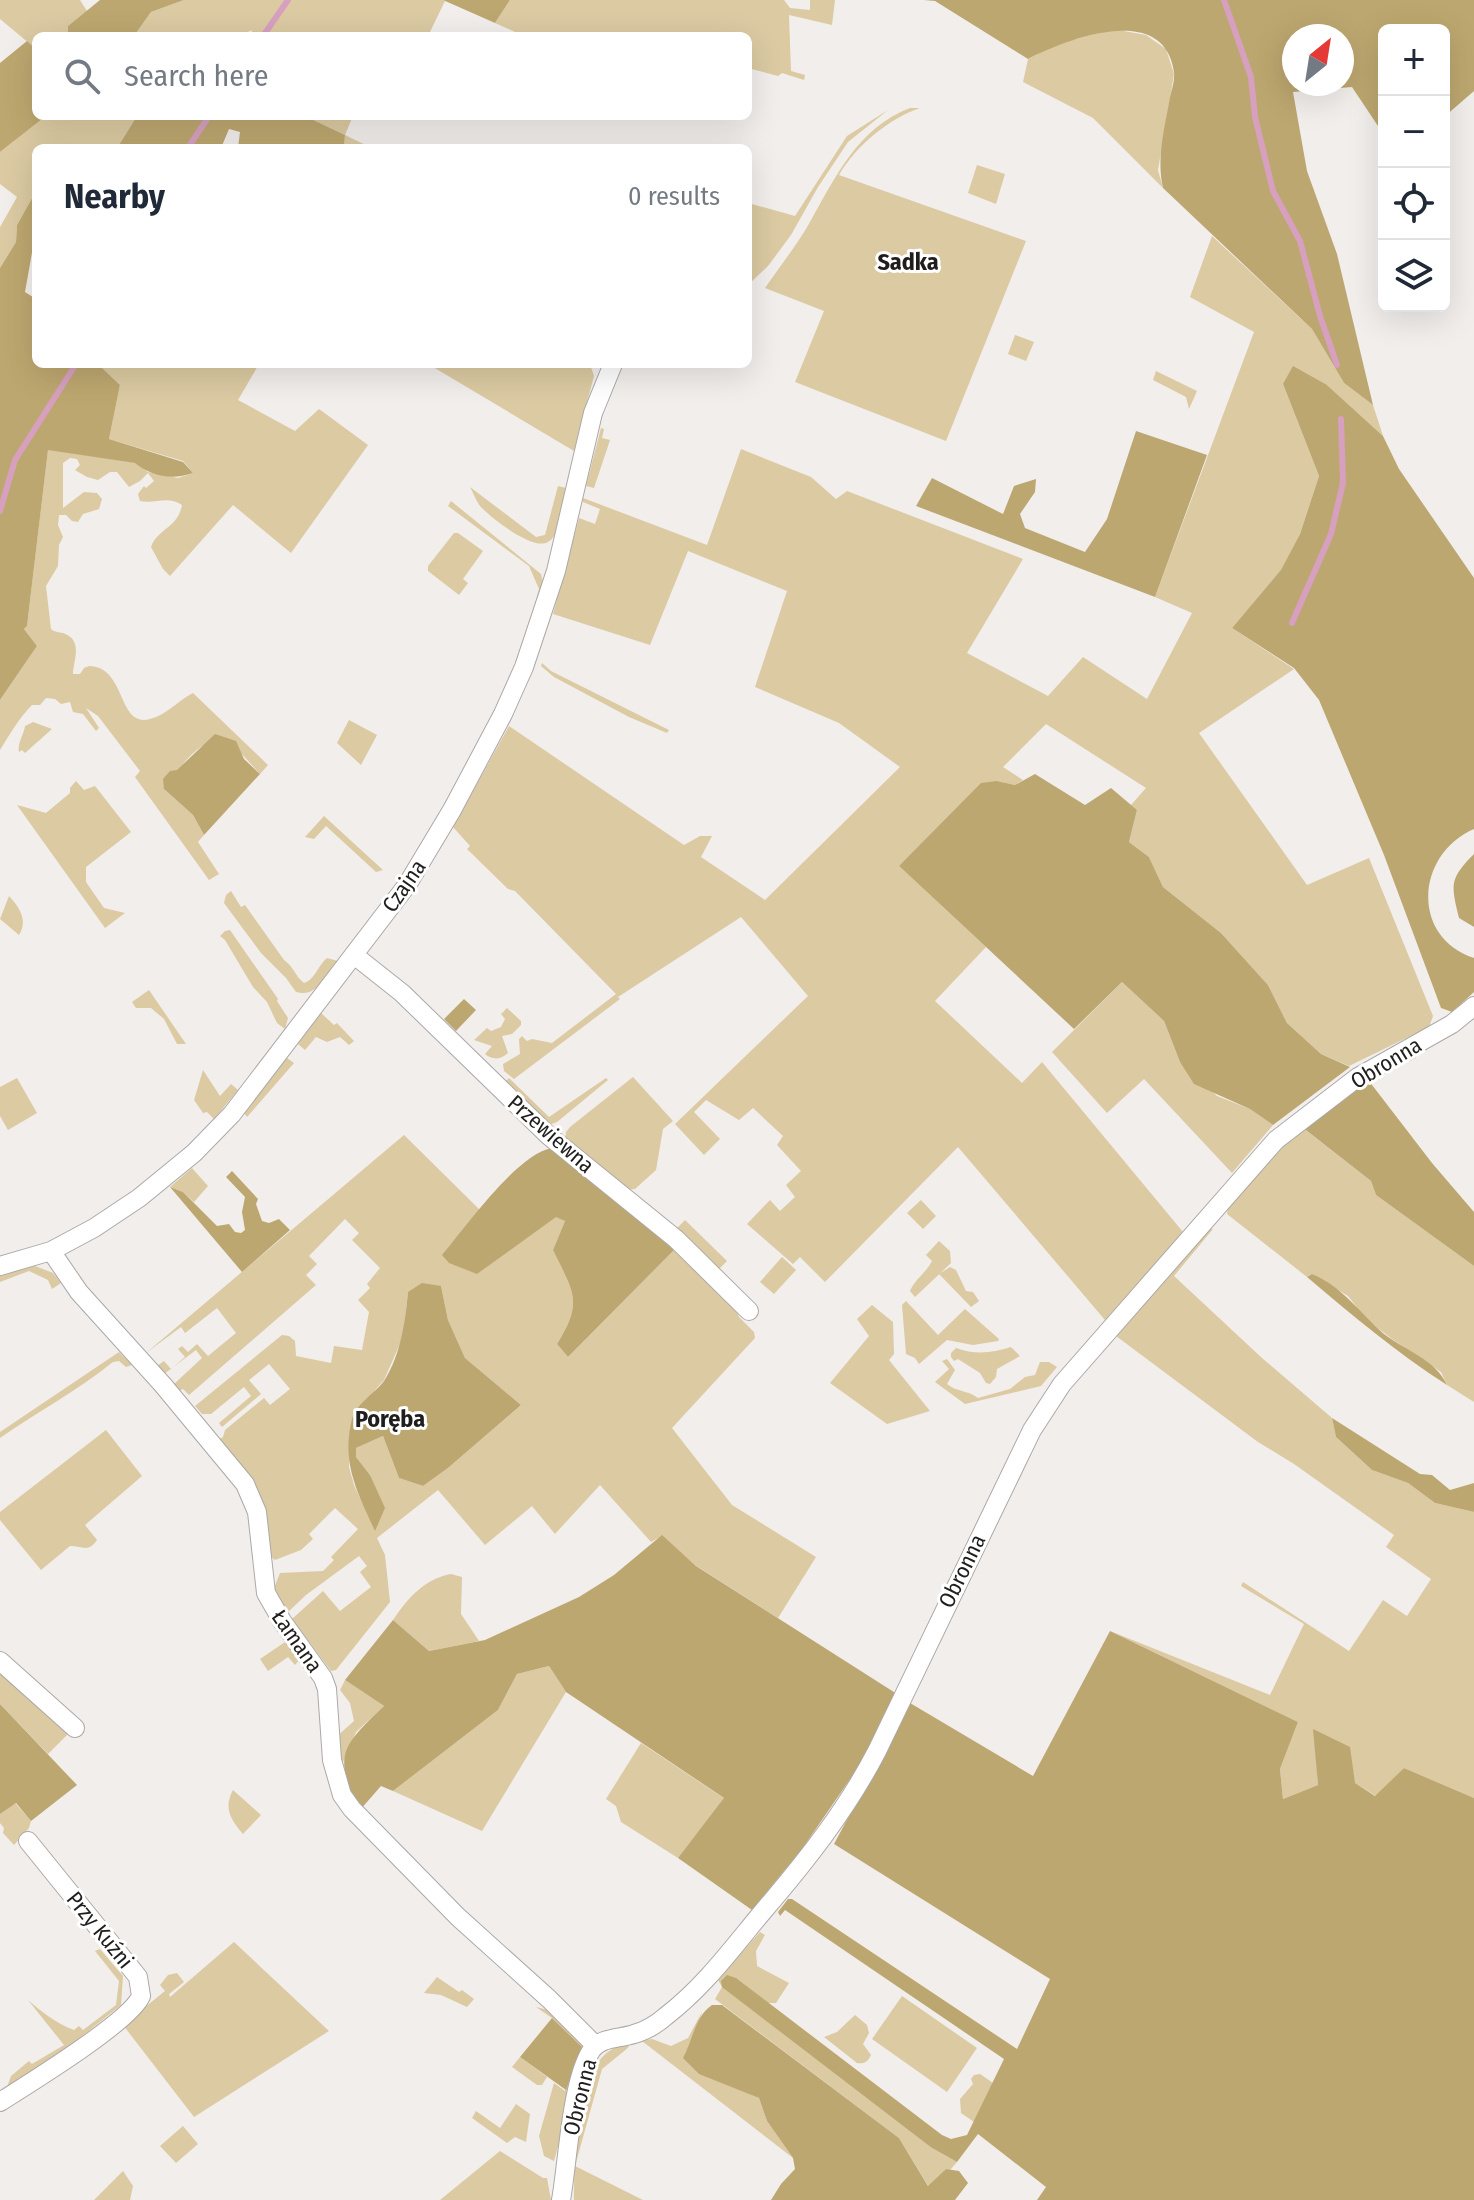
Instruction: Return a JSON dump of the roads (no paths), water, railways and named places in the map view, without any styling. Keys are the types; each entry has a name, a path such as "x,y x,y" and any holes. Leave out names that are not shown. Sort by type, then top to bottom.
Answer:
{"street":[{"name":"Czajna","path":"0,1266 51,1251 110,1217 194,1153 232,1114 407,885 509,701 543,614 593,413 611,368"},
{"name":"Przewiewna","path":"354,955 402,993 549,1136 676,1239 749,1311"},
{"name":"Obronna","path":"561,2200 577,2095 588,2056 595,2045 636,2034 655,2023 706,1981 795,1876 853,1794 877,1751 1032,1430 1062,1384 1276,1140 1358,1077 1452,1024 1474,1006"},
{"name":"Łamana","path":"51,1251 79,1292 163,1385 245,1484 257,1512 266,1593 323,1678 327,1689 332,1760 342,1795 458,1917 595,2045"},
{"path":"0,1661 75,1728"},
{"name":"Przy Kuźni","path":"0,2102 132,2009 141,1996 142,1988 138,1977 28,1841"}],"waterway":[{"path":"266,32 288,0"},
{"path":"1224,0 1251,77 1255,117 1273,191 1300,241 1337,365"},
{"path":"191,144 206,120"},
{"path":"0,511 15,460 73,368"},
{"path":"1292,623 1331,534 1343,483 1341,419"}],"district":[{"name":"Sadka","path":"908,262"},
{"name":"Poręba","path":"390,1419"}]}
